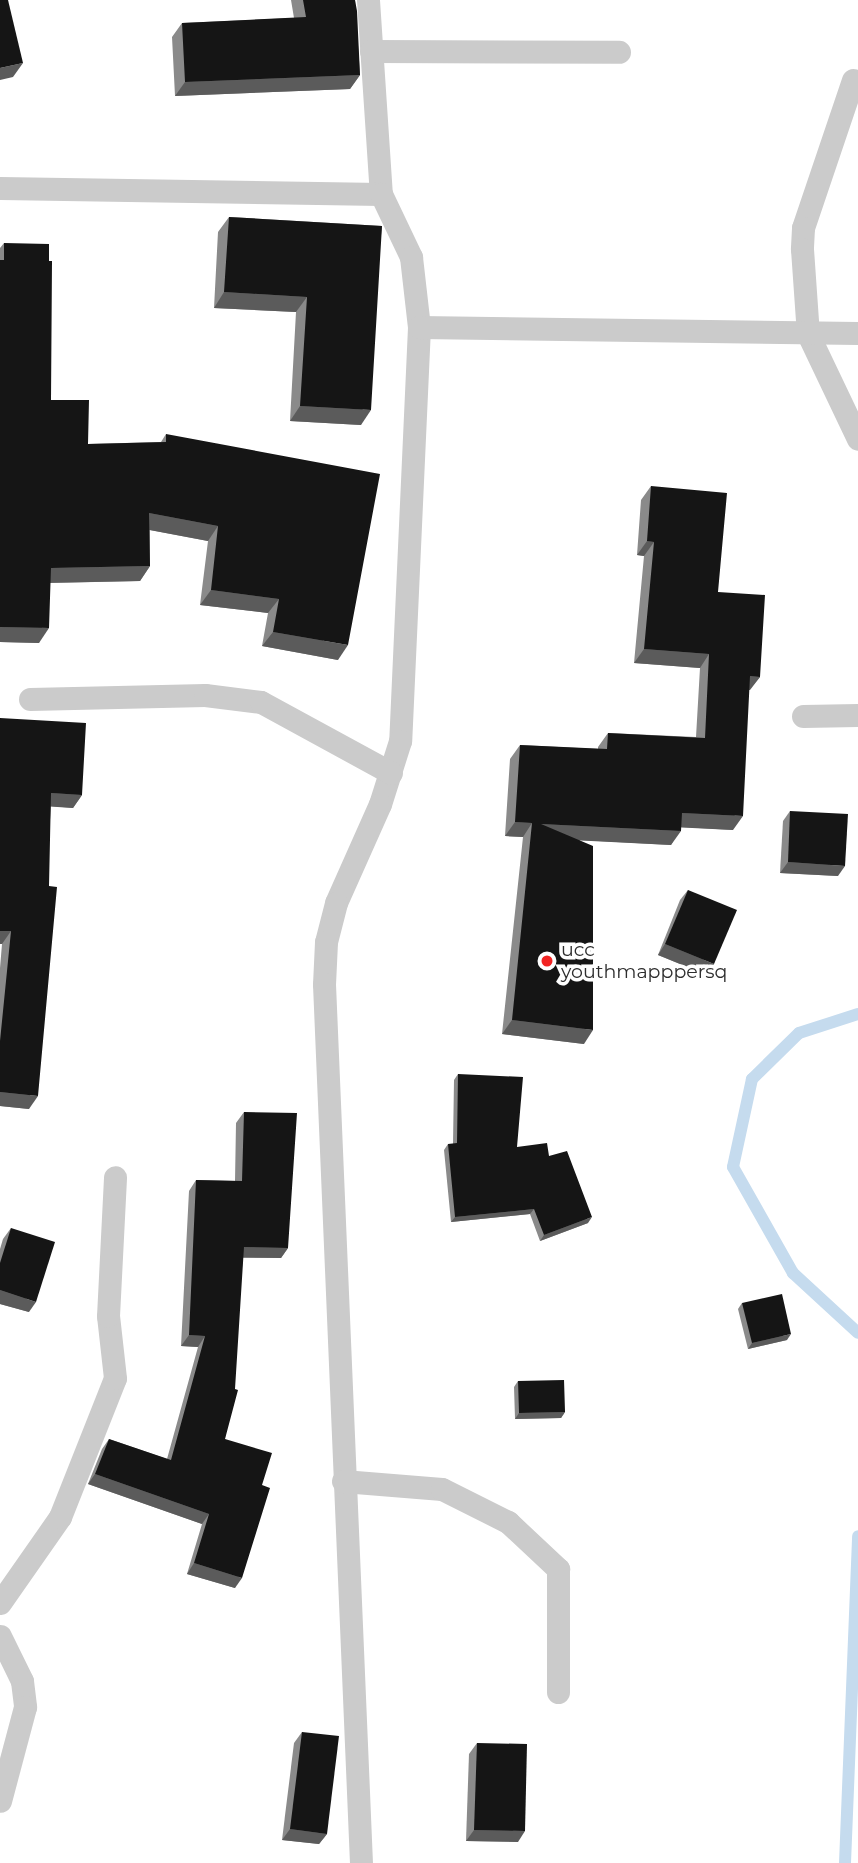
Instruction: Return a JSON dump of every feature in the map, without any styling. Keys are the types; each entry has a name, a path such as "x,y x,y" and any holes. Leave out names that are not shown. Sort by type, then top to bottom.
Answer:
{"lane":[{"path":"361,1863 324,1024 326,942 336,903 391,774 404,703 418,327 411,257 381,194 368,0"},
{"path":"371,51 619,52"},
{"path":"853,80 803,229 808,334 858,439"},
{"path":"0,188 381,194"},
{"path":"418,327 808,334 858,332"},
{"path":"30,699 205,695 261,702 391,774"},
{"path":"803,716 858,715"},
{"path":"0,1603 60,1517 115,1378 117,1363 108,1316 115,1177"},
{"path":"343,1481 442,1489 508,1522 558,1569 558,1692"},
{"path":"0,1636 22,1681 25,1707 0,1801"}],"building":[{"path":"0,0 8,0 23,63 0,68"},
{"path":"303,0 355,0 360,75 185,82 182,23 306,17"},
{"path":"229,217 382,226 371,410 300,406 307,297 224,292"},
{"path":"4,243 49,244 49,261 52,261 51,400 89,400 88,444 166,442 166,434 380,474 348,645 273,632 279,599 211,590 218,526 149,513 150,566 51,568 49,628 0,627 0,260 4,260"},
{"path":"651,486 727,493 718,592 765,595 760,677 750,676 743,816 682,813 681,831 541,824 593,846 593,1030 512,1020 532,823 515,822 520,745 607,749 608,733 705,738 709,654 644,649 654,542 647,541"},
{"path":"0,718 86,723 82,795 51,793 49,886 57,887 38,1096 0,1092 0,1041 11,931 0,931"},
{"path":"790,811 848,814 845,866 788,862"},
{"path":"688,890 737,910 714,964 665,944"},
{"path":"458,1074 523,1077 517,1147 547,1143 549,1156 567,1151 592,1217 544,1235 534,1209 455,1217 448,1144 457,1143"},
{"path":"244,1112 297,1113 288,1248 244,1247 235,1389 238,1390 225,1439 272,1453 262,1485 270,1488 242,1578 194,1563 209,1514 95,1474 109,1439 171,1460 205,1336 189,1335 196,1180 242,1181"},
{"path":"11,1228 55,1242 36,1302 0,1290 0,1263"},
{"path":"782,1294 791,1334 752,1343 742,1303"},
{"path":"564,1380 565,1412 519,1413 518,1381"},
{"path":"302,1732 339,1736 327,1834 290,1829"},
{"path":"477,1743 527,1744 525,1831 474,1830"}],"waterway":[{"path":"858,1014 799,1033 752,1079 733,1167 793,1273 858,1333"},
{"path":"845,1863 858,1536"}],"place":[{"name":"ucc youthmapppersq","path":"547,961"}]}
